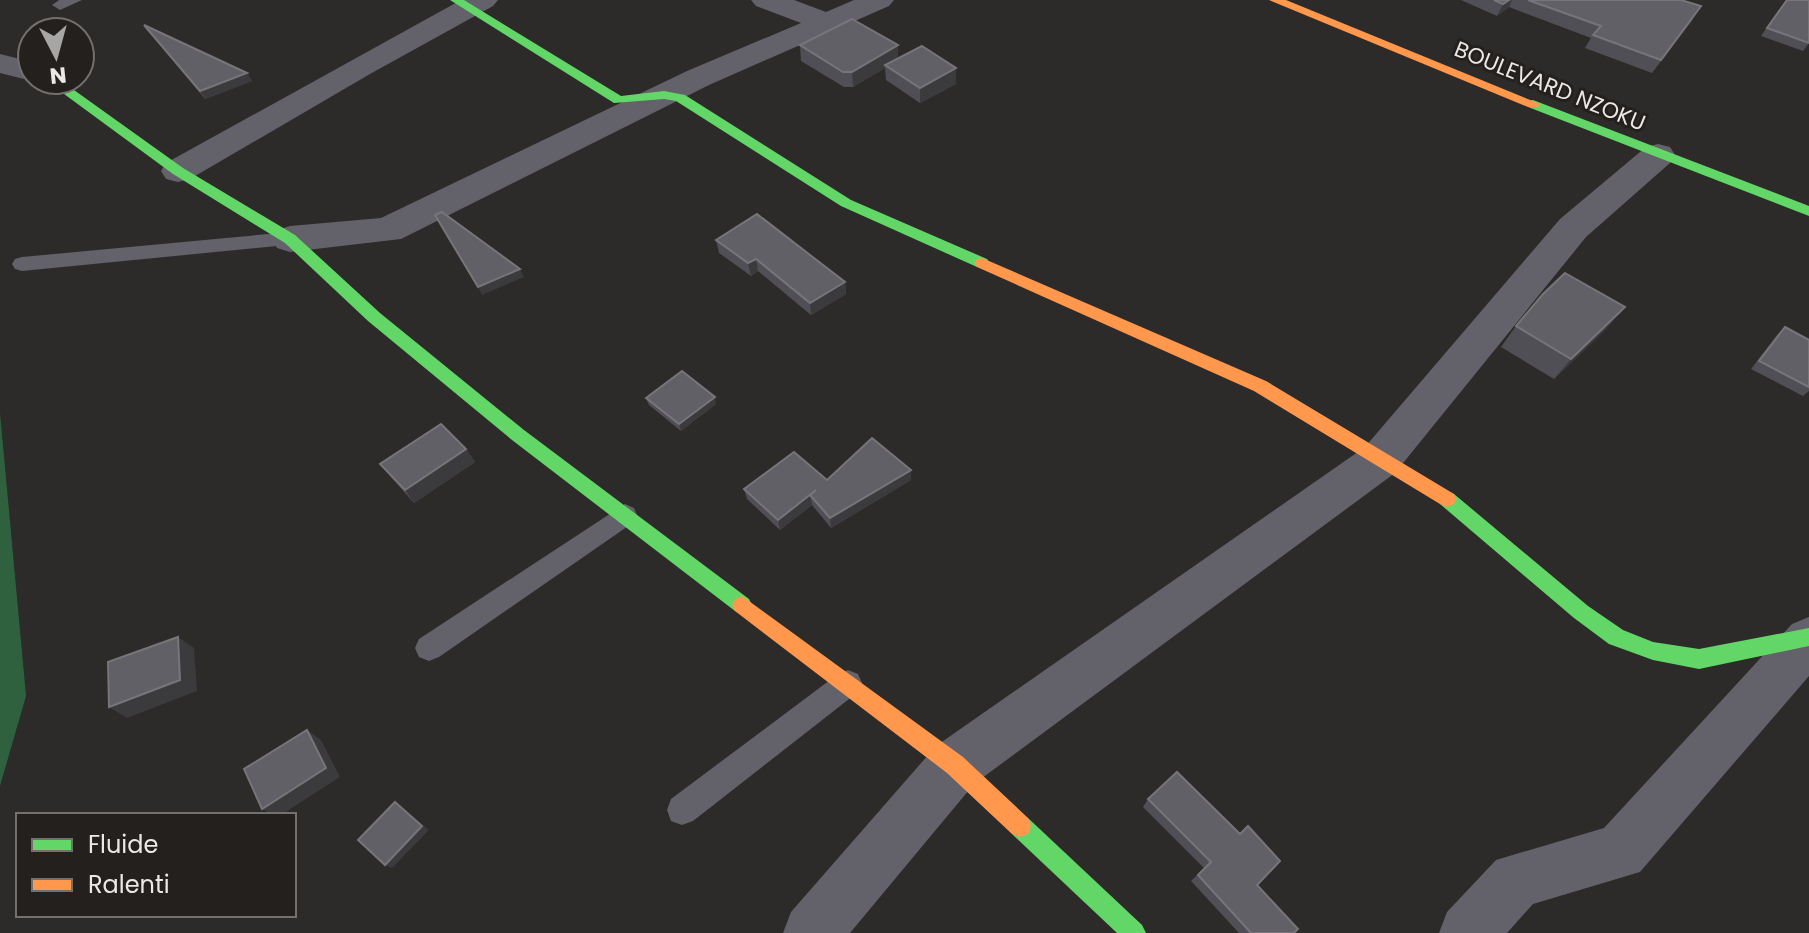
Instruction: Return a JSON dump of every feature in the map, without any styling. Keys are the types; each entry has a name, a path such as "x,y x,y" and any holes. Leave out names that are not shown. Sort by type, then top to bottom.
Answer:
{"street":[{"path":"766,0 824,21"},
{"path":"290,239 388,230 664,95 824,21 879,0"},
{"name":"BOULEVARD NZOKU","path":"1275,0 1658,155 1809,211"},
{"path":"178,171 469,3 619,100 664,95 680,98 846,203 1260,386 1450,501 1581,612 1616,637 1653,651 1699,659 1809,638"},
{"path":"74,96 178,171 290,239 374,317 518,435 955,765 1134,933"},
{"path":"812,933 955,765 1380,460 1573,228 1658,155"},
{"path":"1468,933 1516,880 1620,852 1809,638"}],"lane":[{"path":"22,264 290,239"},
{"path":"429,648 625,515"},
{"path":"682,810 848,683"}],"green space":[{"path":"0,413 26,696 0,786"}],"building":[{"path":"1528,0 1681,0 1701,6 1661,60 1593,35 1601,26"},
{"path":"1787,0 1809,0 1809,43 1767,28"},
{"path":"852,19 898,45 852,72 843,72 800,45"},
{"path":"144,25 247,73 200,91"},
{"path":"922,46 956,68 920,88 885,65"},
{"path":"442,212 520,269 478,287 435,215"},
{"path":"757,214 845,282 810,303 756,259 748,263 716,240"},
{"path":"1565,273 1625,307 1571,359 1516,326"},
{"path":"1785,327 1809,340 1809,387 1759,361"},
{"path":"682,371 715,397 679,424 646,398"},
{"path":"441,424 466,449 405,490 380,464"},
{"path":"872,438 911,470 830,518 810,495 816,490 778,520 744,489 794,452 827,480"},
{"path":"178,637 180,680 109,707 108,662"},
{"path":"307,730 326,768 262,809 244,769"},
{"path":"1177,772 1240,834 1248,826 1280,861 1257,885 1298,929 1294,933 1251,933 1198,875 1211,862 1148,799"},
{"path":"395,802 422,826 385,865 358,840"}],"traffic: fast":[{"path":"456,0 619,100 664,95 680,98 846,203 982,263"},
{"path":"74,96 178,171 290,239 374,317 518,435 742,605"},
{"path":"1533,104 1809,211"},
{"path":"1447,499 1581,612 1616,637 1653,651 1699,659 1809,637"},
{"path":"1020,826 1134,933"}],"traffic: slow":[{"path":"1275,0 1533,104"},
{"path":"982,263 1260,386 1447,499"},
{"path":"742,605 955,765 1020,826"}]}
